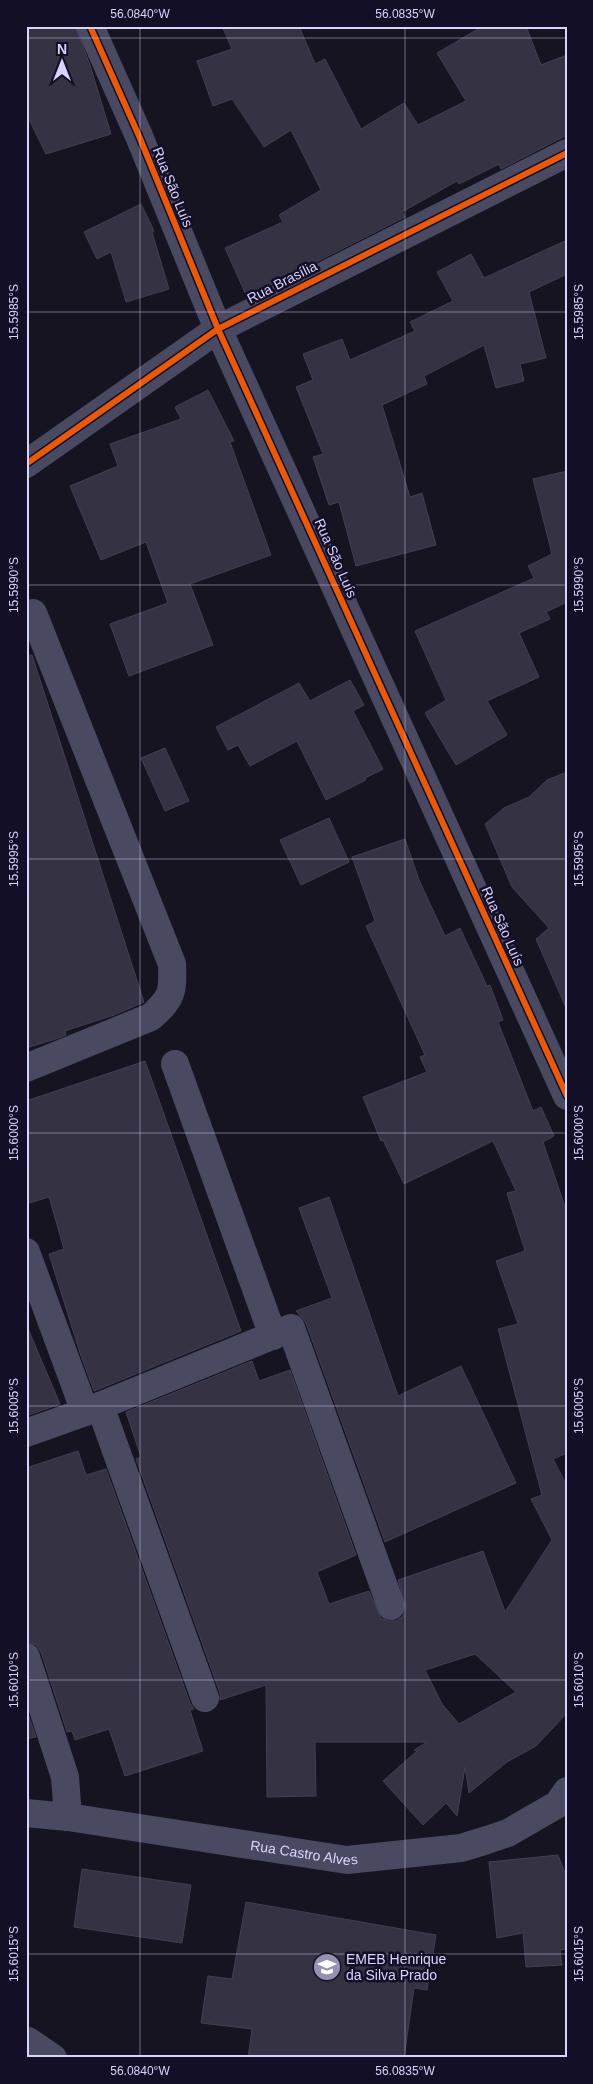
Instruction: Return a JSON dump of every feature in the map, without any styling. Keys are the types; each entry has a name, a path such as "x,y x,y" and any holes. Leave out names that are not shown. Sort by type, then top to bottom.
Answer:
{"street":[{"name":"Rua São Luís","path":"90,26 139,136 218,328 567,1096"},
{"name":"Rua Brasília","path":"26,464 218,328 567,153"},
{"path":"26,1068 151,1017 163,1006 173,989 172,964 33,613"},
{"path":"175,1064 273,1336"},
{"path":"26,1252 93,1409 205,1698"},
{"path":"26,1433 93,1409 291,1328 391,1606"},
{"path":"26,1658 66,1777 68,1817"},
{"name":"Rua Castro Alves","path":"26,1813 68,1817 347,1860 461,1848 508,1833 564,1803"},
{"path":"29,2045 53,2058"}],"building":[{"path":"26,26 75,26 90,65 111,134 46,154 26,113"},
{"path":"222,26 299,26 315,64 325,59 361,129 404,103 418,125 466,101 437,53 483,26 526,26 541,65 567,55 567,135 501,169 499,164 459,184 457,181 402,212 405,217 247,297 225,248 283,222 279,215 321,190 291,130 264,147 232,99 213,106 197,61 232,49"},
{"path":"141,204 154,231 152,232 169,289 126,302 111,252 97,259 84,232"},
{"path":"567,240 567,274 529,292 546,358 520,364 524,381 496,388 484,345 424,376 427,384 382,405 410,497 422,493 436,545 356,566 339,502 329,505 313,457 323,454 296,387 313,380 303,354 342,339 350,360 415,331 410,322 453,301 437,272 471,254 484,278"},
{"path":"208,390 234,441 230,442 271,555 190,584 213,645 129,676 110,624 168,603 146,542 101,560 70,486 118,466 110,444 181,419 175,407"},
{"path":"567,471 567,602 546,612 550,619 519,633 539,677 487,701 507,735 456,765 425,713 446,700 415,631 534,578 528,566 552,554 533,479"},
{"path":"32,655 144,1002 114,1015 65,1031 66,1035 59,1038 26,1048 26,656"},
{"path":"350,680 364,705 353,711 383,769 365,778 366,780 326,800 297,741 250,766 238,745 228,750 216,727 299,683 310,701"},
{"path":"165,748 189,801 165,811 141,758"},
{"path":"567,772 567,1010 536,939 549,928 512,887 485,824 504,808 529,797 547,780"},
{"path":"329,818 349,862 301,885 280,840"},
{"path":"405,839 419,880 445,936 460,928 487,986 490,985 503,1020 498,1022 533,1111 541,1107 554,1136 543,1142 567,1213 567,1453 553,1459 567,1486 567,1713 536,1746 507,1762 469,1793 465,1767 457,1816 446,1803 423,1825 383,1781 417,1751 414,1750 427,1742 315,1742 316,1796 267,1797 266,1685 220,1700 220,1693 136,1459 141,1457 126,1412 252,1361 259,1381 290,1370 356,1555 317,1572 329,1604 369,1591 381,1618 388,1621 396,1621 403,1616 406,1608 398,1580 483,1551 505,1612 552,1540 531,1499 542,1495 498,1329 518,1324 496,1261 525,1251 507,1193 516,1191 493,1141 404,1184 383,1140 381,1141 363,1097 427,1072 420,1057 425,1055 366,926 375,921 352,857","holes":["475,1654 516,1692 459,1724 442,1704 425,1670"]},
{"path":"145,1061 241,1331 94,1391 49,1254 64,1249 49,1197 26,1204 26,1101"},
{"path":"329,1197 398,1396 461,1366 516,1483 385,1542 306,1323 296,1311 332,1298 299,1208"},
{"path":"26,1324 60,1404 26,1416"},
{"path":"78,1451 86,1475 106,1469 190,1703 194,1709 190,1710 203,1751 125,1776 109,1729 75,1740 72,1731 67,1732 41,1652 36,1645 26,1642 26,1468"},
{"path":"26,1708 36,1737 26,1739"},
{"path":"558,1855 567,1878 567,1949 560,1950 562,1965 526,1967 523,1933 497,1938 489,1862"},
{"path":"82,1869 191,1885 182,1943 74,1927"},
{"path":"246,1902 436,1935 427,1990 414,1988 404,2058 248,2058 252,2029 201,2023 208,1976 232,1979"}],"cycle path":[{"path":"90,26 139,136 218,329 567,1096"},
{"path":"26,464 218,329 567,153"}],"place":[{"name":"EMEB Henrique da Silva Prado","path":"327,1967"}]}
